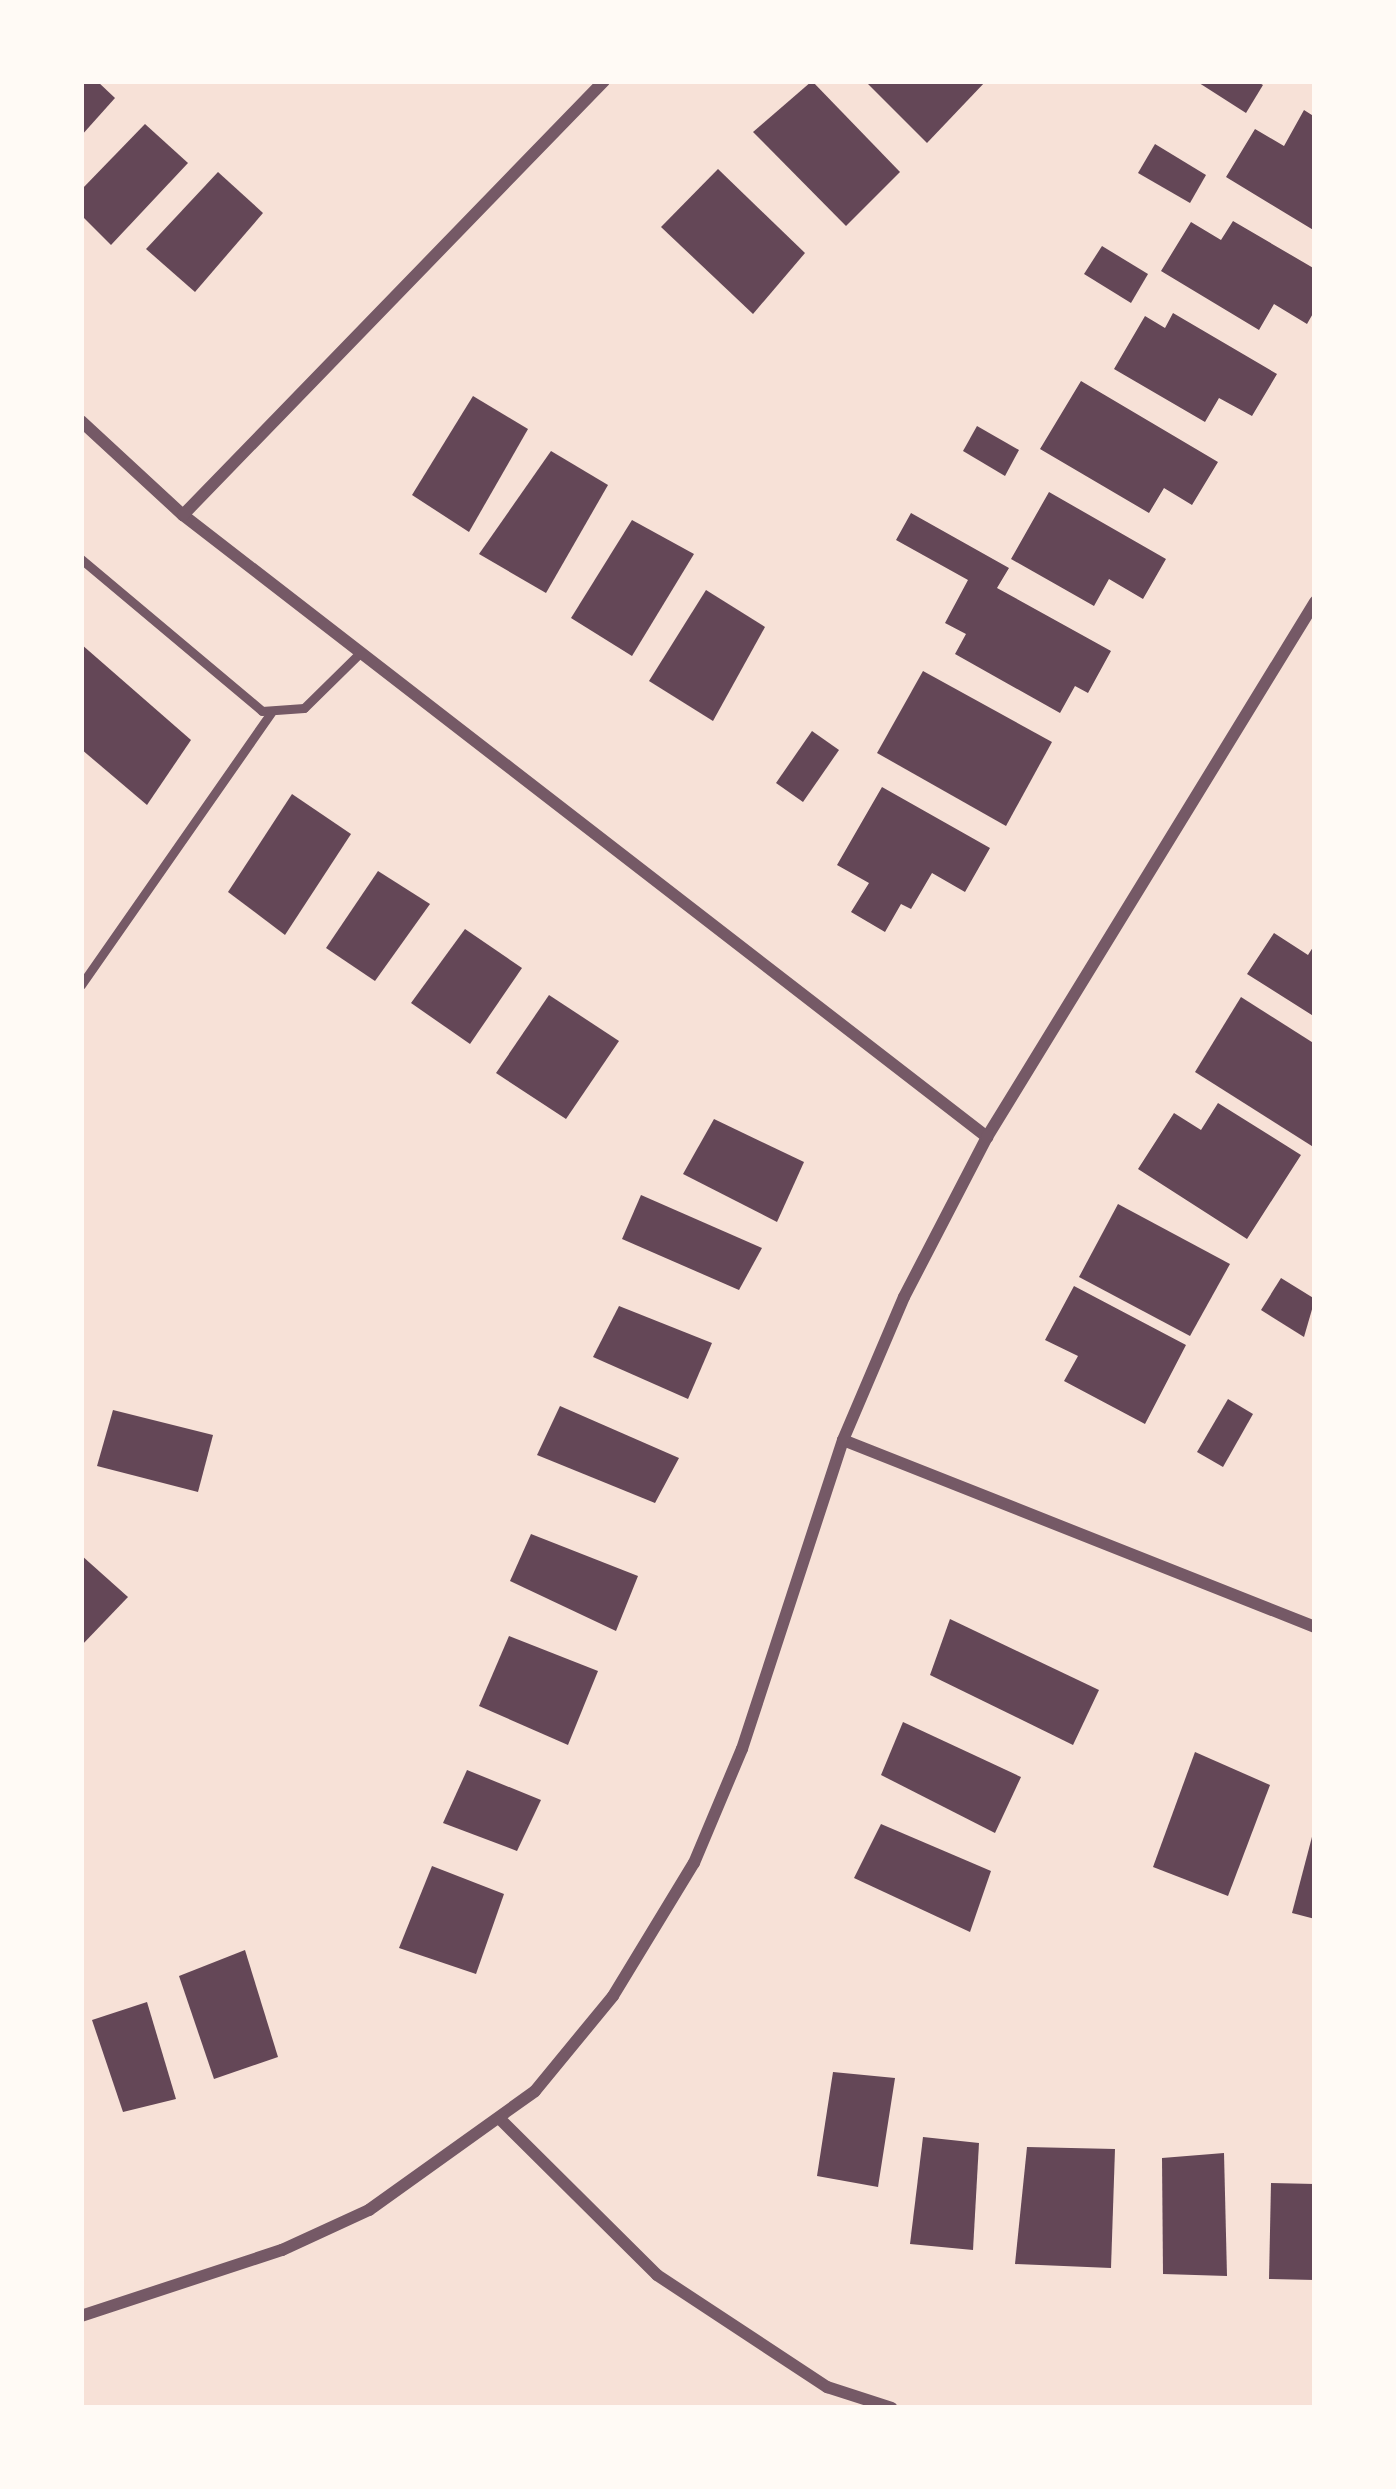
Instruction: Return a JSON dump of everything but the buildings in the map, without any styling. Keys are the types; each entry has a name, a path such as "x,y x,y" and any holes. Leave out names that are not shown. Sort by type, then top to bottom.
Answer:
{"street":[{"path":"183,514 604,81"},
{"path":"81,422 183,514 987,1137"},
{"path":"81,2316 282,2250 369,2210 501,2120 563,2061 614,1996 694,1863 742,1748 843,1440 904,1297 987,1137 1315,602"},
{"path":"843,1440 1315,1627"},
{"path":"501,2120 657,2275 827,2387 892,2408"}],"lane":[{"path":"81,559 173,643 272,713 304,708 360,652"},
{"path":"81,985 272,713"}]}
